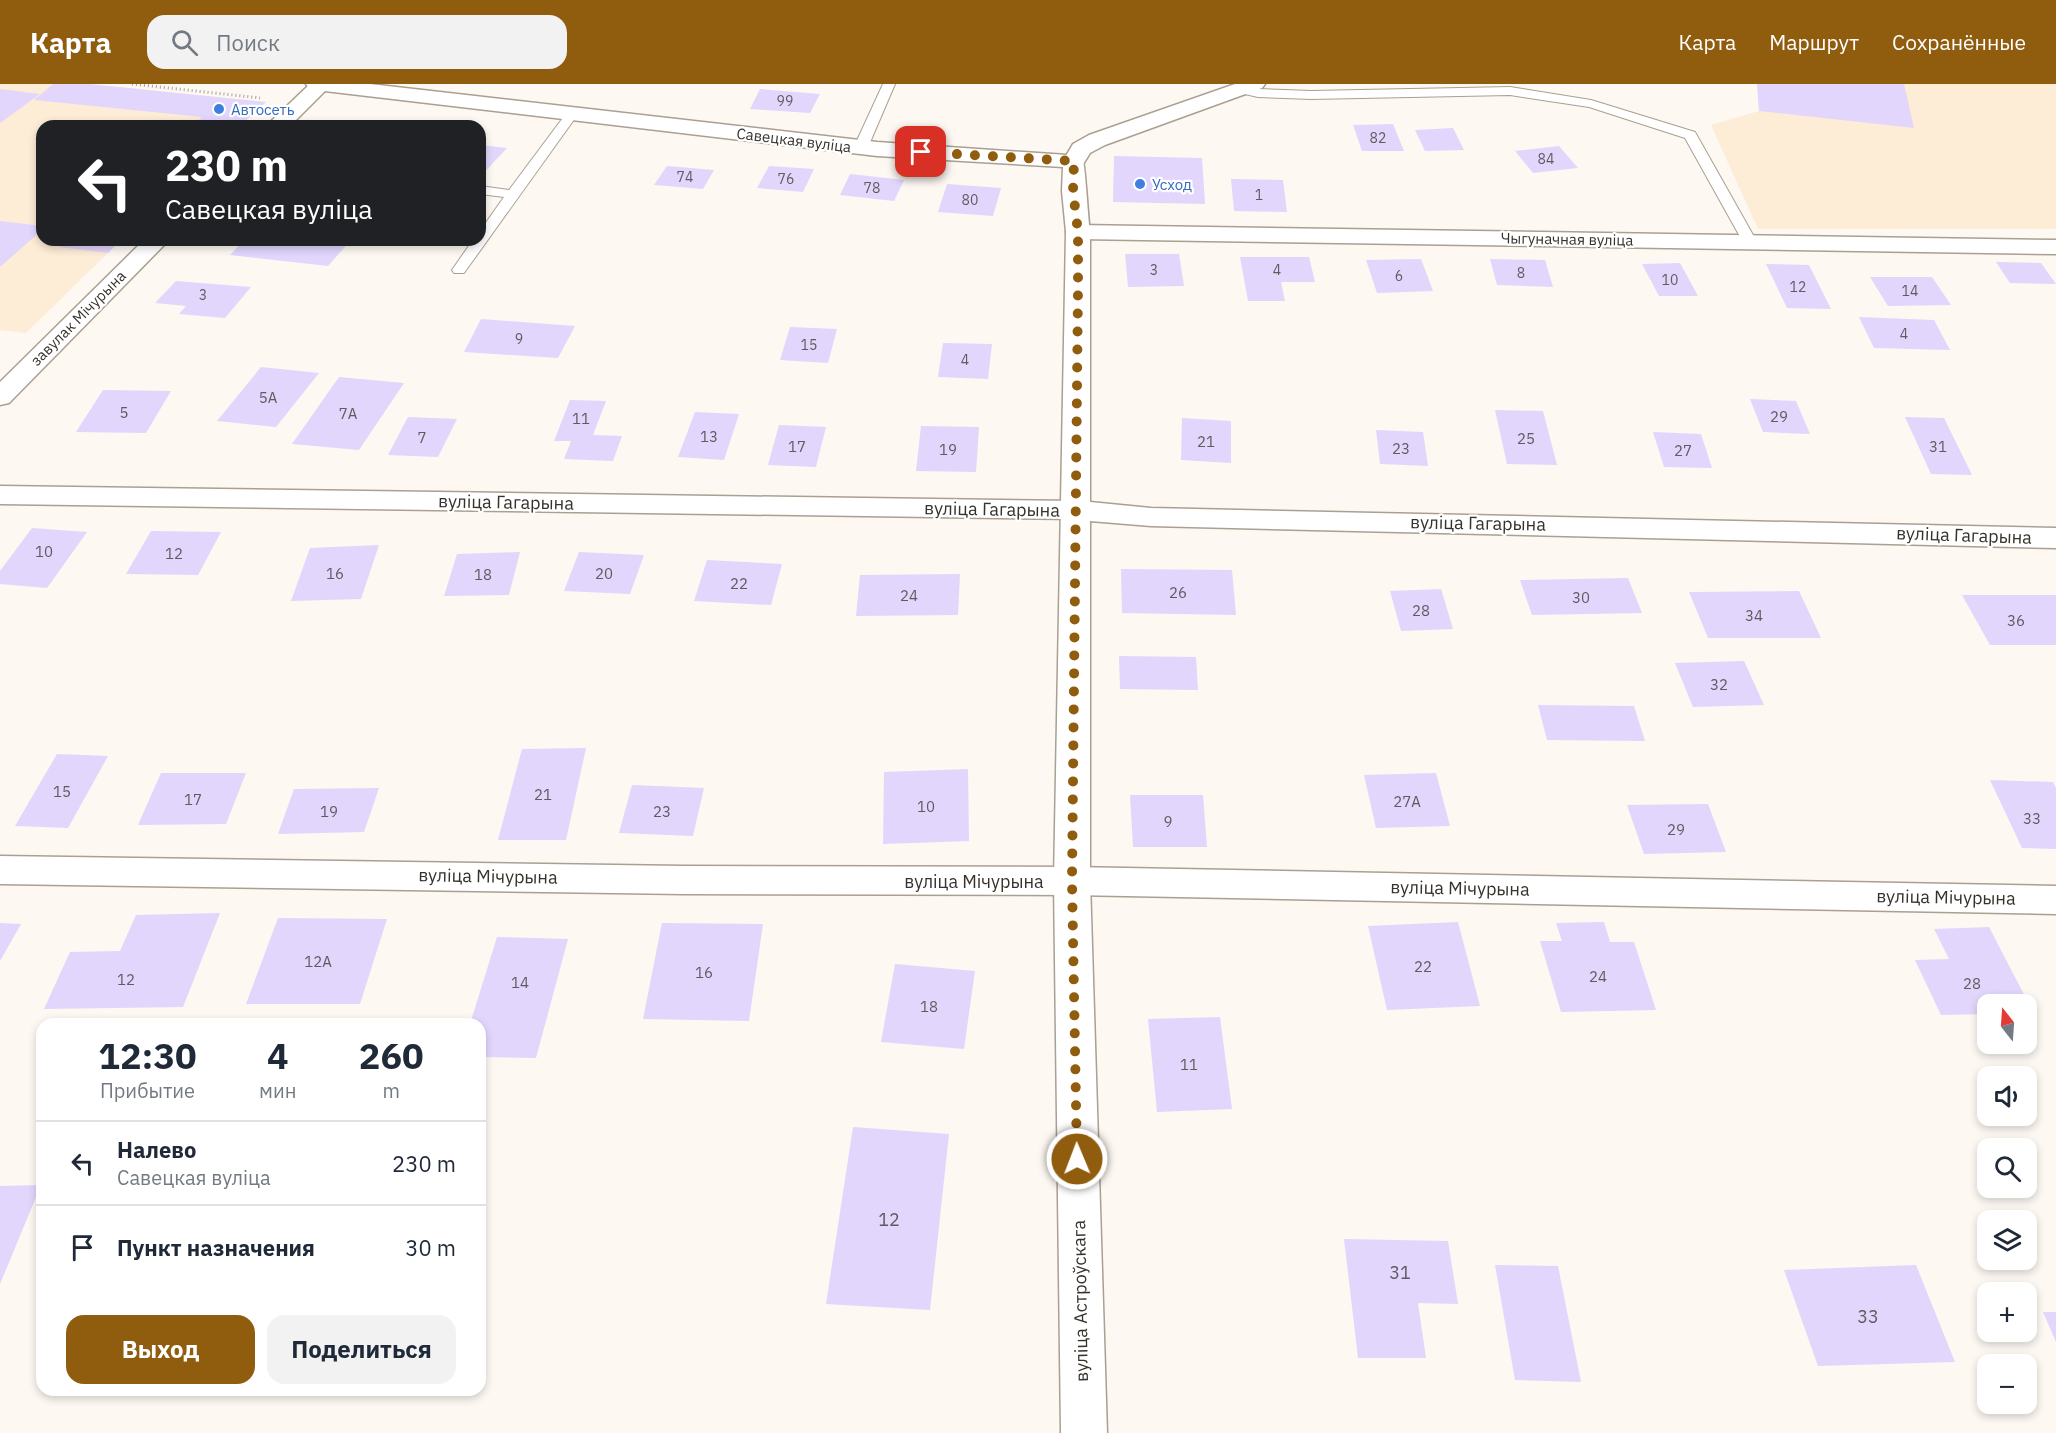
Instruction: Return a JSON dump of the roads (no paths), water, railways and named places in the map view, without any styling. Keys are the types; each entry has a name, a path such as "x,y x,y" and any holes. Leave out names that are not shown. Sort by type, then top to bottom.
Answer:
{"street":[{"name":"Савецкая вуліца","path":"316,84 861,147 1074,161"},
{"path":"284,120 321,85"},
{"path":"1074,161 1080,149 1097,140 1248,87"},
{"name":"вуліца Астроўскага","path":"1074,161 1073,191 1078,232 1072,881 1083,1433"},
{"name":"Чыгуначная вуліца","path":"1078,232 2056,247"},
{"name":"завулак Мічурына","path":"0,397 151,246"},
{"name":"вуліца Гагарына","path":"0,495 1077,510 1151,517 1688,527 2056,538"},
{"name":"вуліца Мічурына","path":"0,870 684,880 1072,881 2056,900"}],"lane":[{"path":"861,147 889,84"},
{"path":"1248,87 1258,93 1311,94 1510,91 1591,104 1690,135 1750,242"},
{"path":"486,232 572,114"},
{"path":"486,191 513,194"},
{"path":"459,270 476,246"}],"place":[{"name":"Автосеть","path":"219,109"},
{"name":"Усход","path":"1140,184"}]}
